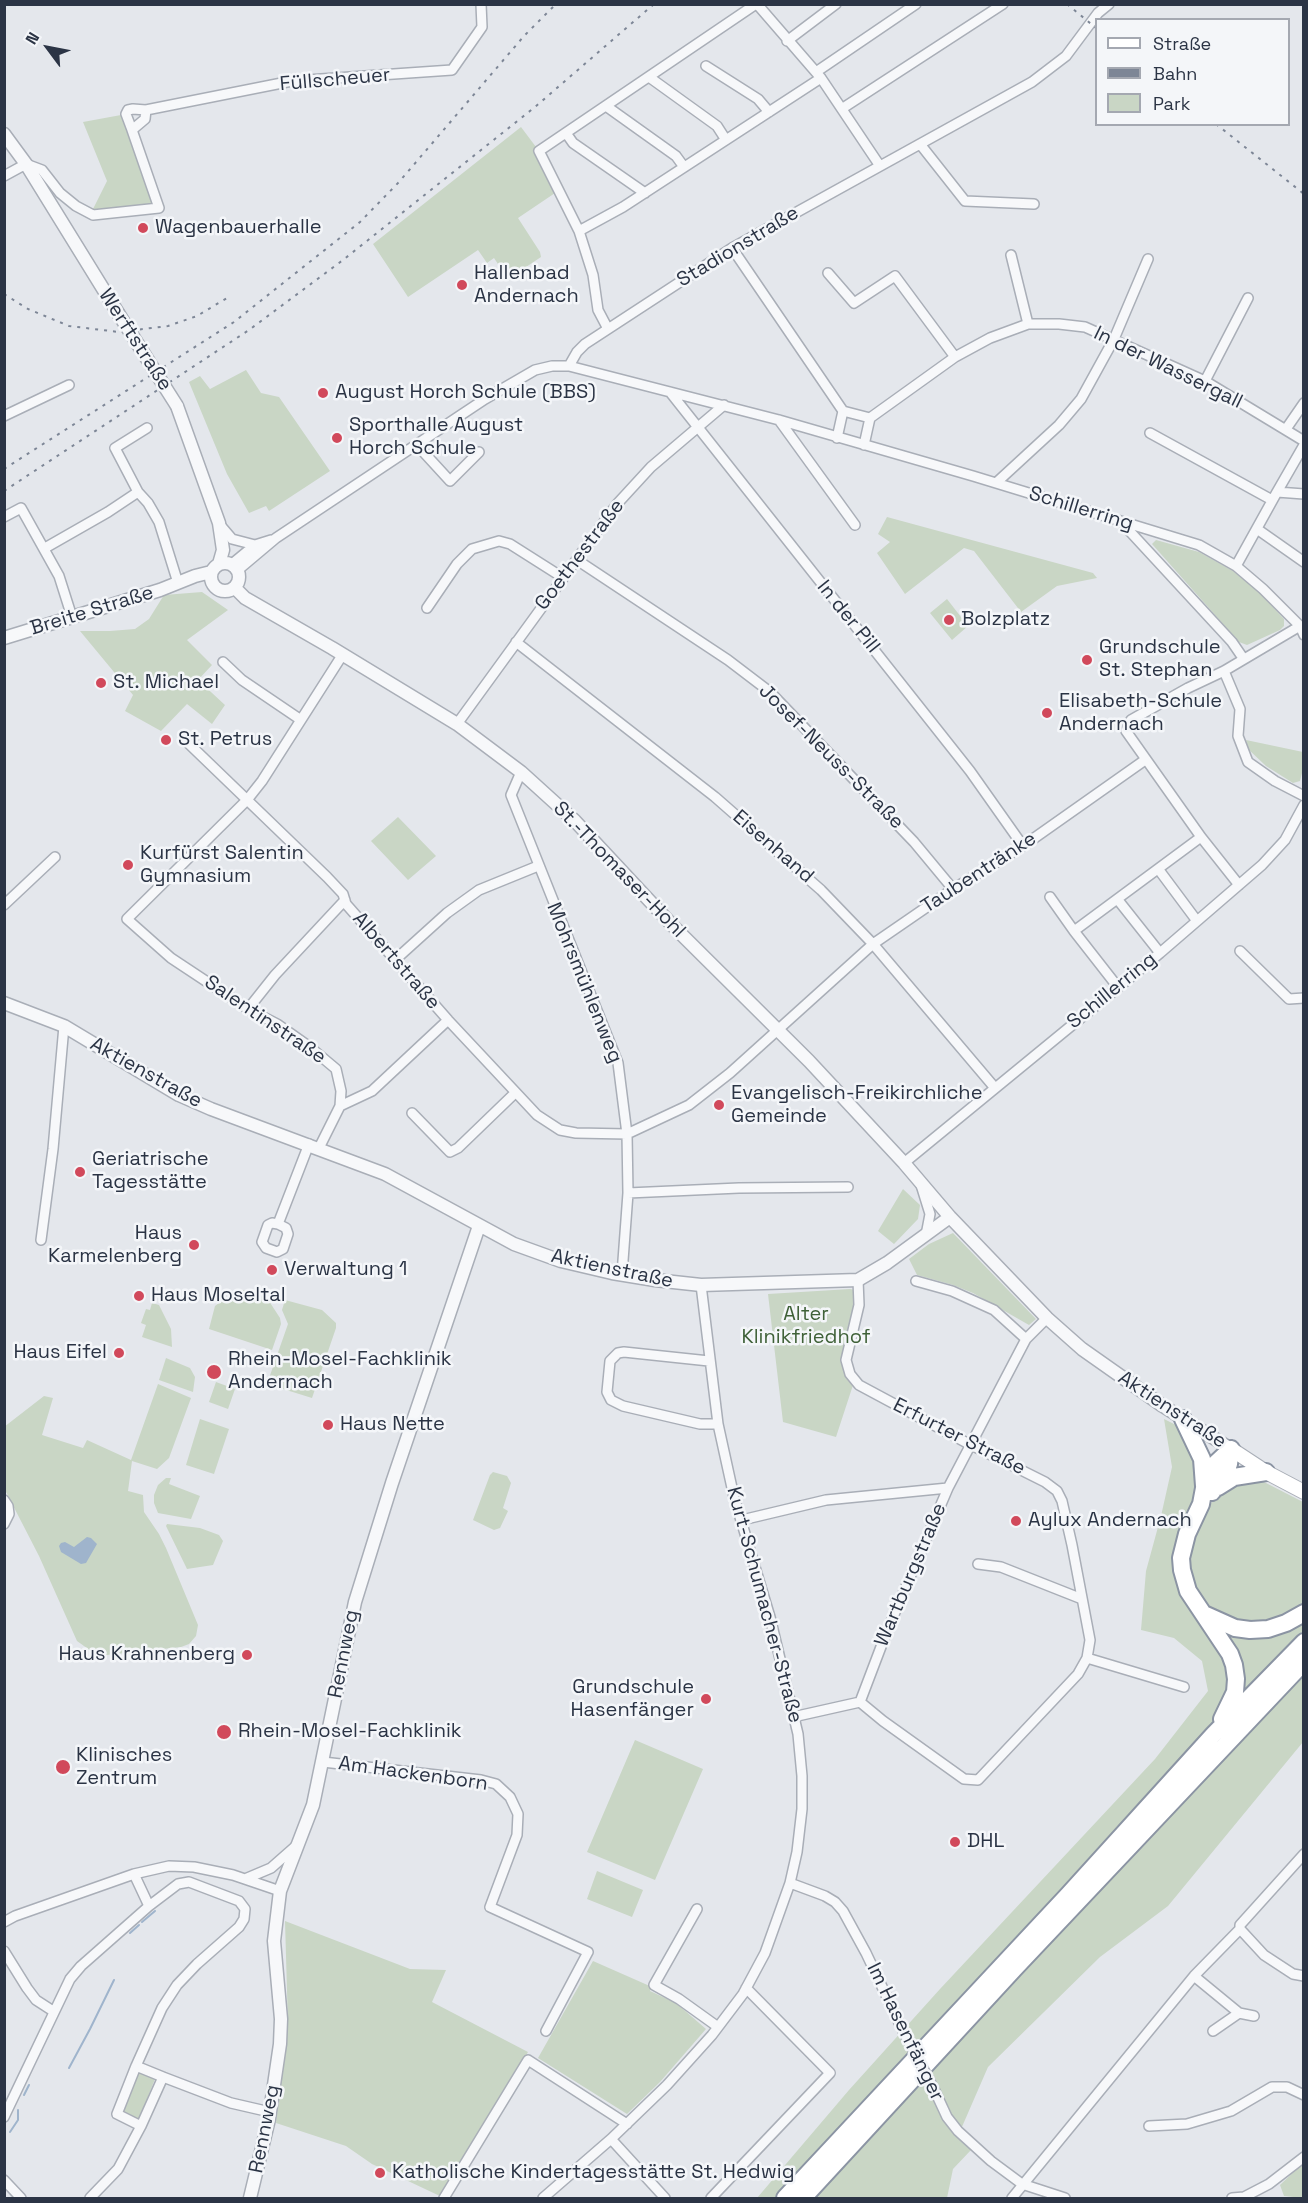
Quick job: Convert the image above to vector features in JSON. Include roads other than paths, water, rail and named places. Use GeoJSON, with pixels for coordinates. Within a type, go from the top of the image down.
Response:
{"type":"FeatureCollection","features":[{"type":"Feature","properties":{"kind":"highway"},"geometry":{"type":"LineString","coordinates":[[1183,1419],[1202,1459],[1207,1493]]}},
{"type":"Feature","properties":{"kind":"highway"},"geometry":{"type":"LineString","coordinates":[[1213,1735],[1228,1710],[1235,1692],[1236,1678],[1230,1654],[1188,1591],[1181,1558],[1187,1534],[1207,1493],[1216,1463],[1231,1449]]}},
{"type":"Feature","properties":{"kind":"highway"},"geometry":{"type":"LineString","coordinates":[[1207,1493],[1234,1477],[1266,1472]]}},
{"type":"Feature","properties":{"kind":"highway"},"geometry":{"type":"LineString","coordinates":[[1203,1613],[1234,1628],[1250,1630],[1268,1629],[1286,1623],[1304,1613]]}},
{"type":"Feature","properties":{"kind":"highway"},"geometry":{"type":"LineString","coordinates":[[785,2199],[1068,1895],[1213,1735],[1304,1642]]}},
{"type":"Feature","properties":{"kind":"highway"},"geometry":{"type":"LineString","coordinates":[[803,2199],[1223,1746],[1304,1662]]}},
{"type":"Feature","properties":{"kind":"main road","name":"Aktienstraße"},"geometry":{"type":"LineString","coordinates":[[1231,1449],[1266,1472],[1304,1492]]}},
{"type":"Feature","properties":{"kind":"street","name":"Füllscheuer"},"geometry":{"type":"LineString","coordinates":[[132,130],[126,114],[129,110],[137,108],[146,110],[292,81],[452,70],[482,27],[481,4]]}},
{"type":"Feature","properties":{"kind":"street"},"geometry":{"type":"LineString","coordinates":[[608,329],[598,310],[593,275],[579,231],[539,151],[757,4],[818,75],[843,108],[880,166]]}},
{"type":"Feature","properties":{"kind":"street"},"geometry":{"type":"LineString","coordinates":[[787,41],[836,4]]}},
{"type":"Feature","properties":{"kind":"street"},"geometry":{"type":"LineString","coordinates":[[579,231],[623,207],[769,112],[916,4]]}},
{"type":"Feature","properties":{"kind":"street"},"geometry":{"type":"LineString","coordinates":[[843,108],[1003,4]]}},
{"type":"Feature","properties":{"kind":"street","name":"Stadionstraße"},"geometry":{"type":"LineString","coordinates":[[569,366],[585,344],[732,248],[1032,82],[1066,56],[1098,13],[1109,4]]}},
{"type":"Feature","properties":{"kind":"street"},"geometry":{"type":"LineString","coordinates":[[706,66],[758,99],[769,112]]}},
{"type":"Feature","properties":{"kind":"street"},"geometry":{"type":"LineString","coordinates":[[649,77],[717,126],[726,140]]}},
{"type":"Feature","properties":{"kind":"street"},"geometry":{"type":"LineString","coordinates":[[606,106],[676,156],[684,167]]}},
{"type":"Feature","properties":{"kind":"street"},"geometry":{"type":"LineString","coordinates":[[4,176],[26,164],[42,170],[60,193],[76,206],[93,215],[159,208],[132,130],[145,118],[146,110]]}},
{"type":"Feature","properties":{"kind":"street"},"geometry":{"type":"LineString","coordinates":[[566,133],[573,143],[645,193]]}},
{"type":"Feature","properties":{"kind":"street","name":"Werftstraße"},"geometry":{"type":"LineString","coordinates":[[4,134],[26,164],[177,406],[219,523],[224,570]]}},
{"type":"Feature","properties":{"kind":"street"},"geometry":{"type":"LineString","coordinates":[[920,144],[965,201],[1034,204]]}},
{"type":"Feature","properties":{"kind":"street"},"geometry":{"type":"LineString","coordinates":[[732,248],[843,411],[870,418],[864,445]]}},
{"type":"Feature","properties":{"kind":"street"},"geometry":{"type":"LineString","coordinates":[[1011,255],[1028,324]]}},
{"type":"Feature","properties":{"kind":"street"},"geometry":{"type":"LineString","coordinates":[[996,483],[1059,425],[1082,399],[1114,339],[1148,259]]}},
{"type":"Feature","properties":{"kind":"street"},"geometry":{"type":"LineString","coordinates":[[828,273],[854,303],[895,276],[955,357]]}},
{"type":"Feature","properties":{"kind":"street"},"geometry":{"type":"LineString","coordinates":[[1205,381],[1248,298]]}},
{"type":"Feature","properties":{"kind":"street","name":"In der Wassergall"},"geometry":{"type":"LineString","coordinates":[[870,418],[955,357],[990,338],[1028,324],[1059,324],[1085,327],[1205,381],[1304,441]]}},
{"type":"Feature","properties":{"kind":"street","name":"Schillerring"},"geometry":{"type":"LineString","coordinates":[[224,570],[485,399],[535,370],[552,366],[569,366],[779,420],[1198,545],[1236,566],[1283,607],[1302,631]]}},
{"type":"Feature","properties":{"kind":"street"},"geometry":{"type":"LineString","coordinates":[[4,416],[69,385]]}},
{"type":"Feature","properties":{"kind":"street","name":"In der Pill"},"geometry":{"type":"LineString","coordinates":[[670,392],[970,771],[1023,846]]}},
{"type":"Feature","properties":{"kind":"street"},"geometry":{"type":"LineString","coordinates":[[1286,429],[1304,403]]}},
{"type":"Feature","properties":{"kind":"street","name":"Goethestraße"},"geometry":{"type":"LineString","coordinates":[[457,724],[616,504],[651,467],[724,405]]}},
{"type":"Feature","properties":{"kind":"street"},"geometry":{"type":"LineString","coordinates":[[837,438],[843,411]]}},
{"type":"Feature","properties":{"kind":"street"},"geometry":{"type":"LineString","coordinates":[[779,420],[855,525]]}},
{"type":"Feature","properties":{"kind":"street"},"geometry":{"type":"LineString","coordinates":[[147,428],[115,448],[138,492],[148,503],[159,522],[177,579]]}},
{"type":"Feature","properties":{"kind":"street"},"geometry":{"type":"LineString","coordinates":[[1150,433],[1275,496],[1304,494]]}},
{"type":"Feature","properties":{"kind":"street"},"geometry":{"type":"LineString","coordinates":[[417,445],[450,481],[480,452]]}},
{"type":"Feature","properties":{"kind":"street"},"geometry":{"type":"LineString","coordinates":[[1236,566],[1304,445]]}},
{"type":"Feature","properties":{"kind":"street"},"geometry":{"type":"LineString","coordinates":[[45,548],[138,492]]}},
{"type":"Feature","properties":{"kind":"street"},"geometry":{"type":"LineString","coordinates":[[4,517],[21,508],[59,576],[72,617]]}},
{"type":"Feature","properties":{"kind":"street"},"geometry":{"type":"LineString","coordinates":[[219,523],[227,535],[231,550],[224,570],[220,591],[235,588],[240,577],[224,570]]}},
{"type":"Feature","properties":{"kind":"street"},"geometry":{"type":"LineString","coordinates":[[1122,523],[1232,642],[1243,658]]}},
{"type":"Feature","properties":{"kind":"street"},"geometry":{"type":"LineString","coordinates":[[1257,529],[1304,562]]}},
{"type":"Feature","properties":{"kind":"street"},"geometry":{"type":"LineString","coordinates":[[227,535],[241,542],[255,545]]}},
{"type":"Feature","properties":{"kind":"street","name":"Schillerring"},"geometry":{"type":"LineString","coordinates":[[224,570],[255,545],[276,538]]}},
{"type":"Feature","properties":{"kind":"street"},"geometry":{"type":"LineString","coordinates":[[427,608],[471,549],[499,540],[510,544],[562,577]]}},
{"type":"Feature","properties":{"kind":"street","name":"Josef-Neuss-Straße"},"geometry":{"type":"LineString","coordinates":[[577,560],[728,660],[770,692],[914,842],[953,889]]}},
{"type":"Feature","properties":{"kind":"street","name":"Breite Straße"},"geometry":{"type":"LineString","coordinates":[[4,638],[72,617],[177,579],[224,570]]}},
{"type":"Feature","properties":{"kind":"street","name":"St.-Thomaser-Hohl"},"geometry":{"type":"LineString","coordinates":[[235,588],[245,598],[343,654],[457,724],[521,772],[575,821],[673,926],[809,1061],[904,1163],[950,1217]]}},
{"type":"Feature","properties":{"kind":"street"},"geometry":{"type":"LineString","coordinates":[[1239,885],[1201,837],[1126,731],[1131,720],[1224,671],[1243,658],[1302,631]]}},
{"type":"Feature","properties":{"kind":"street","name":"Eisenhand"},"geometry":{"type":"LineString","coordinates":[[516,642],[715,797],[821,890],[873,944],[995,1088]]}},
{"type":"Feature","properties":{"kind":"street"},"geometry":{"type":"LineString","coordinates":[[247,800],[262,781],[343,654]]}},
{"type":"Feature","properties":{"kind":"street"},"geometry":{"type":"LineString","coordinates":[[223,662],[242,680],[301,720]]}},
{"type":"Feature","properties":{"kind":"street"},"geometry":{"type":"LineString","coordinates":[[1224,671],[1240,709],[1238,736],[1248,762],[1275,781],[1304,796]]}},
{"type":"Feature","properties":{"kind":"street","name":"Albertstraße"},"geometry":{"type":"LineString","coordinates":[[186,741],[343,894],[346,904],[447,1020],[537,1115],[560,1130],[576,1133],[627,1134]]}},
{"type":"Feature","properties":{"kind":"street","name":"Taubentränke"},"geometry":{"type":"LineString","coordinates":[[627,1134],[689,1105],[730,1073],[873,944],[953,889],[1023,846],[1145,760]]}},
{"type":"Feature","properties":{"kind":"street","name":"Mohrsmühlenweg"},"geometry":{"type":"LineString","coordinates":[[521,772],[511,795],[618,1063],[627,1134],[628,1193],[622,1274]]}},
{"type":"Feature","properties":{"kind":"street","name":"Salentinstraße"},"geometry":{"type":"LineString","coordinates":[[247,800],[127,919],[171,958],[248,1009],[277,1024],[336,1069],[340,1106]]}},
{"type":"Feature","properties":{"kind":"street","name":"Schillerring"},"geometry":{"type":"LineString","coordinates":[[904,1163],[1160,953],[1262,865],[1285,840],[1304,805]]}},
{"type":"Feature","properties":{"kind":"street"},"geometry":{"type":"LineString","coordinates":[[1074,931],[1119,900],[1201,837]]}},
{"type":"Feature","properties":{"kind":"street"},"geometry":{"type":"LineString","coordinates":[[4,905],[55,857]]}},
{"type":"Feature","properties":{"kind":"street"},"geometry":{"type":"LineString","coordinates":[[395,960],[447,913],[479,890],[538,866]]}},
{"type":"Feature","properties":{"kind":"street"},"geometry":{"type":"LineString","coordinates":[[1159,870],[1197,921]]}},
{"type":"Feature","properties":{"kind":"street"},"geometry":{"type":"LineString","coordinates":[[1050,897],[1117,986]]}},
{"type":"Feature","properties":{"kind":"street"},"geometry":{"type":"LineString","coordinates":[[248,1009],[274,975],[345,900]]}},
{"type":"Feature","properties":{"kind":"street"},"geometry":{"type":"LineString","coordinates":[[1119,900],[1160,953]]}},
{"type":"Feature","properties":{"kind":"street"},"geometry":{"type":"LineString","coordinates":[[1240,951],[1289,999],[1304,998]]}},
{"type":"Feature","properties":{"kind":"street","name":"Aktienstraße"},"geometry":{"type":"LineString","coordinates":[[4,1003],[63,1026],[179,1095],[385,1174],[514,1244],[561,1261],[622,1274],[701,1285],[858,1280],[887,1263],[950,1217],[1047,1318],[1082,1350],[1231,1449]]}},
{"type":"Feature","properties":{"kind":"street","name":"Aktienstraße"},"geometry":{"type":"LineString","coordinates":[[4,1009],[18,1009]]}},
{"type":"Feature","properties":{"kind":"street"},"geometry":{"type":"LineString","coordinates":[[278,1224],[314,1146],[340,1106],[372,1091],[447,1020]]}},
{"type":"Feature","properties":{"kind":"street"},"geometry":{"type":"LineString","coordinates":[[41,1240],[53,1149],[63,1026]]}},
{"type":"Feature","properties":{"kind":"street"},"geometry":{"type":"LineString","coordinates":[[412,1113],[450,1152],[458,1148],[515,1093]]}},
{"type":"Feature","properties":{"kind":"street"},"geometry":{"type":"LineString","coordinates":[[920,1183],[930,1214],[926,1235]]}},
{"type":"Feature","properties":{"kind":"street"},"geometry":{"type":"LineString","coordinates":[[628,1193],[739,1188],[848,1187]]}},
{"type":"Feature","properties":{"kind":"street","name":"Rennweg"},"geometry":{"type":"LineString","coordinates":[[250,2199],[270,2112],[281,2025],[274,1941],[280,1891],[313,1805],[355,1602],[392,1483],[479,1226]]}},
{"type":"Feature","properties":{"kind":"street","name":"Erfurter Straße"},"geometry":{"type":"LineString","coordinates":[[858,1280],[859,1305],[846,1360],[850,1374],[859,1385],[1045,1482],[1057,1491],[1062,1501],[1070,1535],[1090,1640],[1087,1658]]}},
{"type":"Feature","properties":{"kind":"street"},"geometry":{"type":"LineString","coordinates":[[916,1281],[952,1291],[994,1310],[1026,1339],[1047,1318]]}},
{"type":"Feature","properties":{"kind":"street","name":"Kurt-Schumacher-Straße"},"geometry":{"type":"LineString","coordinates":[[543,2198],[611,2139],[668,2085],[718,2027],[746,1988],[765,1953],[790,1883],[797,1852],[802,1809],[798,1734],[770,1617],[734,1497],[718,1424],[701,1285]]}},
{"type":"Feature","properties":{"kind":"street","name":"Wartburgstraße"},"geometry":{"type":"LineString","coordinates":[[860,1702],[887,1631],[948,1488],[969,1444],[1026,1339]]}},
{"type":"Feature","properties":{"kind":"street"},"geometry":{"type":"LineString","coordinates":[[709,1361],[618,1353],[610,1361],[608,1392],[611,1400],[623,1406],[700,1424],[718,1424]]}},
{"type":"Feature","properties":{"kind":"street"},"geometry":{"type":"LineString","coordinates":[[742,1520],[826,1500],[948,1488]]}},
{"type":"Feature","properties":{"kind":"street"},"geometry":{"type":"LineString","coordinates":[[4,1500],[9,1514],[4,1524]]}},
{"type":"Feature","properties":{"kind":"street"},"geometry":{"type":"LineString","coordinates":[[978,1564],[1001,1567],[1082,1599]]}},
{"type":"Feature","properties":{"kind":"street"},"geometry":{"type":"LineString","coordinates":[[793,1717],[860,1702],[964,1779],[978,1780],[1071,1682],[1087,1658],[1184,1687]]}},
{"type":"Feature","properties":{"kind":"street","name":"Am Hackenborn"},"geometry":{"type":"LineString","coordinates":[[323,1762],[482,1780],[496,1784],[510,1797],[518,1814],[517,1834],[490,1907],[588,1952],[546,2031]]}},
{"type":"Feature","properties":{"kind":"street"},"geometry":{"type":"LineString","coordinates":[[245,1879],[271,1868],[297,1844]]}},
{"type":"Feature","properties":{"kind":"street"},"geometry":{"type":"LineString","coordinates":[[1012,2199],[1194,1976],[1239,1929],[1304,1854]]}},
{"type":"Feature","properties":{"kind":"street"},"geometry":{"type":"LineString","coordinates":[[4,1922],[17,1915],[134,1874],[170,1866],[194,1867],[245,1879],[280,1891]]}},
{"type":"Feature","properties":{"kind":"street"},"geometry":{"type":"LineString","coordinates":[[134,1874],[149,1906]]}},
{"type":"Feature","properties":{"kind":"street"},"geometry":{"type":"LineString","coordinates":[[4,2117],[70,1979],[81,1966],[149,1906],[177,1884],[189,1882],[239,1901],[245,1909],[244,1918],[239,1927],[196,1964],[177,1985],[162,2008],[117,2114],[141,2126]]}},
{"type":"Feature","properties":{"kind":"street","name":"Im Hasenfänger"},"geometry":{"type":"LineString","coordinates":[[790,1883],[825,1896],[843,1911],[947,2117],[958,2131],[991,2161],[1022,2184],[1065,2199]]}},
{"type":"Feature","properties":{"kind":"street"},"geometry":{"type":"LineString","coordinates":[[697,1909],[654,1985],[679,1999],[718,2027]]}},
{"type":"Feature","properties":{"kind":"street"},"geometry":{"type":"LineString","coordinates":[[1239,1929],[1264,1955],[1293,1974],[1304,1976]]}},
{"type":"Feature","properties":{"kind":"street"},"geometry":{"type":"LineString","coordinates":[[4,1951],[36,2000],[53,2011]]}},
{"type":"Feature","properties":{"kind":"street"},"geometry":{"type":"LineString","coordinates":[[1194,1976],[1239,2013],[1254,2016]]}},
{"type":"Feature","properties":{"kind":"street"},"geometry":{"type":"LineString","coordinates":[[711,2199],[831,2073],[746,1988]]}},
{"type":"Feature","properties":{"kind":"street"},"geometry":{"type":"LineString","coordinates":[[1213,2031],[1239,2013]]}},
{"type":"Feature","properties":{"kind":"street"},"geometry":{"type":"LineString","coordinates":[[444,2199],[528,2060],[627,2124]]}},
{"type":"Feature","properties":{"kind":"street"},"geometry":{"type":"LineString","coordinates":[[136,2066],[231,2103],[270,2112]]}},
{"type":"Feature","properties":{"kind":"street"},"geometry":{"type":"LineString","coordinates":[[90,2199],[118,2169],[163,2077]]}},
{"type":"Feature","properties":{"kind":"street"},"geometry":{"type":"LineString","coordinates":[[1149,2126],[1187,2124],[1231,2111],[1272,2087],[1287,2087],[1304,2095]]}},
{"type":"Feature","properties":{"kind":"street"},"geometry":{"type":"LineString","coordinates":[[611,2139],[665,2199]]}},
{"type":"Feature","properties":{"kind":"street"},"geometry":{"type":"LineString","coordinates":[[1232,2199],[1244,2197],[1269,2184],[1304,2157]]}},
{"type":"Feature","properties":{"kind":"street"},"geometry":{"type":"LineString","coordinates":[[4,2180],[21,2199]]}},
{"type":"Feature","properties":{"kind":"water"},"geometry":{"type":"Polygon","coordinates":[[[87,1537],[97,1544],[86,1563],[81,1564],[61,1552],[59,1546],[61,1543],[65,1542],[74,1547],[87,1537]]]}},
{"type":"Feature","properties":{"kind":"waterway"},"geometry":{"type":"LineString","coordinates":[[142,1922],[155,1911]]}},
{"type":"Feature","properties":{"kind":"waterway"},"geometry":{"type":"LineString","coordinates":[[130,1933],[139,1925]]}},
{"type":"Feature","properties":{"kind":"waterway"},"geometry":{"type":"LineString","coordinates":[[69,2068],[114,1980]]}},
{"type":"Feature","properties":{"kind":"waterway"},"geometry":{"type":"LineString","coordinates":[[24,2095],[29,2085]]}},
{"type":"Feature","properties":{"kind":"waterway"},"geometry":{"type":"LineString","coordinates":[[10,2132],[18,2120],[18,2110]]}},
{"type":"Feature","properties":{"kind":"railway"},"geometry":{"type":"LineString","coordinates":[[4,469],[234,322],[360,222],[399,182],[524,36],[556,4]]}},
{"type":"Feature","properties":{"kind":"railway"},"geometry":{"type":"LineString","coordinates":[[4,491],[249,330],[343,260],[535,107],[654,4]]}},
{"type":"Feature","properties":{"kind":"railway"},"geometry":{"type":"LineString","coordinates":[[1067,4],[1095,27]]}},
{"type":"Feature","properties":{"kind":"railway"},"geometry":{"type":"LineString","coordinates":[[1219,126],[1304,194]]}},
{"type":"Feature","properties":{"kind":"railway"},"geometry":{"type":"LineString","coordinates":[[4,294],[28,309],[69,326],[119,332],[168,326],[197,316],[227,298]]}},
{"type":"Feature","properties":{"kind":"place","name":"Wagenbauerhalle"},"geometry":{"type":"Point","coordinates":[143,228]}},
{"type":"Feature","properties":{"kind":"place","name":"Hallenbad Andernach"},"geometry":{"type":"Point","coordinates":[462,285]}},
{"type":"Feature","properties":{"kind":"place","name":"August Horch Schule (BBS)"},"geometry":{"type":"Point","coordinates":[323,393]}},
{"type":"Feature","properties":{"kind":"place","name":"Sporthalle August Horch Schule"},"geometry":{"type":"Point","coordinates":[337,438]}},
{"type":"Feature","properties":{"kind":"place","name":"Bolzplatz"},"geometry":{"type":"Point","coordinates":[949,620]}},
{"type":"Feature","properties":{"kind":"place","name":"Grundschule St. Stephan"},"geometry":{"type":"Point","coordinates":[1087,660]}},
{"type":"Feature","properties":{"kind":"place","name":"St. Michael"},"geometry":{"type":"Point","coordinates":[101,683]}},
{"type":"Feature","properties":{"kind":"place","name":"Elisabeth-Schule Andernach"},"geometry":{"type":"Point","coordinates":[1047,713]}},
{"type":"Feature","properties":{"kind":"place","name":"St. Petrus"},"geometry":{"type":"Point","coordinates":[166,740]}},
{"type":"Feature","properties":{"kind":"place","name":"Kurfürst Salentin Gymnasium"},"geometry":{"type":"Point","coordinates":[128,865]}},
{"type":"Feature","properties":{"kind":"place","name":"Evangelisch-Freikirchliche Gemeinde"},"geometry":{"type":"Point","coordinates":[719,1105]}},
{"type":"Feature","properties":{"kind":"place","name":"Geriatrische Tagesstätte"},"geometry":{"type":"Point","coordinates":[80,1172]}},
{"type":"Feature","properties":{"kind":"place","name":"Haus Karmelenberg"},"geometry":{"type":"Point","coordinates":[194,1245]}},
{"type":"Feature","properties":{"kind":"place","name":"Verwaltung 1"},"geometry":{"type":"Point","coordinates":[272,1270]}},
{"type":"Feature","properties":{"kind":"place","name":"Haus Moseltal"},"geometry":{"type":"Point","coordinates":[139,1296]}},
{"type":"Feature","properties":{"kind":"place","name":"Haus Eifel"},"geometry":{"type":"Point","coordinates":[119,1353]}},
{"type":"Feature","properties":{"kind":"place","name":"Rhein-Mosel-Fachklinik Andernach"},"geometry":{"type":"Point","coordinates":[214,1372]}},
{"type":"Feature","properties":{"kind":"place","name":"Haus Nette"},"geometry":{"type":"Point","coordinates":[328,1425]}},
{"type":"Feature","properties":{"kind":"place","name":"Aylux Andernach"},"geometry":{"type":"Point","coordinates":[1016,1521]}},
{"type":"Feature","properties":{"kind":"place","name":"Haus Krahnenberg"},"geometry":{"type":"Point","coordinates":[247,1655]}},
{"type":"Feature","properties":{"kind":"place","name":"Grundschule Hasenfänger"},"geometry":{"type":"Point","coordinates":[706,1699]}},
{"type":"Feature","properties":{"kind":"place","name":"Rhein-Mosel-Fachklinik"},"geometry":{"type":"Point","coordinates":[224,1732]}},
{"type":"Feature","properties":{"kind":"place","name":"Klinisches Zentrum"},"geometry":{"type":"Point","coordinates":[63,1767]}},
{"type":"Feature","properties":{"kind":"place","name":"DHL"},"geometry":{"type":"Point","coordinates":[955,1842]}},
{"type":"Feature","properties":{"kind":"place","name":"Katholische Kindertagesstätte St. Hedwig"},"geometry":{"type":"Point","coordinates":[380,2173]}},
{"type":"Feature","properties":{"kind":"park label","name":"Alter Klinikfriedhof"},"geometry":{"type":"Point","coordinates":[806,1326]}}]}
